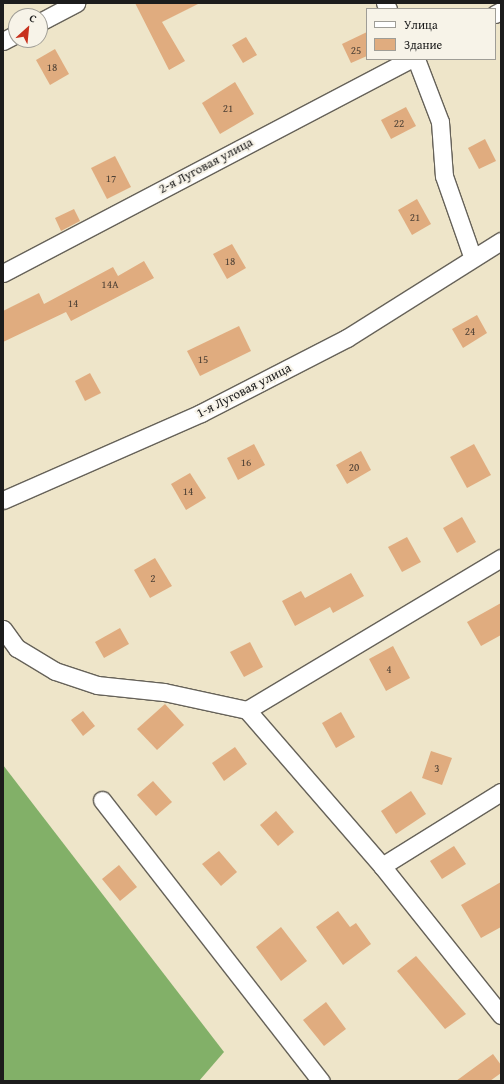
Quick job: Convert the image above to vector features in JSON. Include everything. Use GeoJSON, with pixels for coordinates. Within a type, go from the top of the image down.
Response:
{"type":"FeatureCollection","features":[{"type":"Feature","properties":{"kind":"street"},"geometry":{"type":"LineString","coordinates":[[48,18],[76,3]]}},
{"type":"Feature","properties":{"kind":"street","name":"2-я Луговая улица"},"geometry":{"type":"LineString","coordinates":[[3,273],[408,60]]}},
{"type":"Feature","properties":{"kind":"street"},"geometry":{"type":"LineString","coordinates":[[416,60],[440,122],[444,176],[472,256]]}},
{"type":"Feature","properties":{"kind":"street","name":"1-я Луговая улица"},"geometry":{"type":"LineString","coordinates":[[3,500],[201,413],[347,338],[472,256],[501,241]]}},
{"type":"Feature","properties":{"kind":"street"},"geometry":{"type":"LineString","coordinates":[[247,710],[501,558]]}},
{"type":"Feature","properties":{"kind":"street"},"geometry":{"type":"LineString","coordinates":[[3,629],[17,648],[55,671],[96,685],[164,692],[247,710],[382,866],[501,1015]]}},
{"type":"Feature","properties":{"kind":"street"},"geometry":{"type":"LineString","coordinates":[[382,866],[501,792]]}},
{"type":"Feature","properties":{"kind":"street"},"geometry":{"type":"LineString","coordinates":[[102,800],[321,1081]]}},
{"type":"Feature","properties":{"kind":"green space"},"geometry":{"type":"Polygon","coordinates":[[[3,765],[224,1052],[199,1081],[3,1081],[3,765]]]}},
{"type":"Feature","properties":{"kind":"building"},"geometry":{"type":"Polygon","coordinates":[[[135,3],[200,3],[162,22],[185,61],[169,70],[135,3]]]}},
{"type":"Feature","properties":{"kind":"building"},"geometry":{"type":"Polygon","coordinates":[[[366,32],[366,56],[351,63],[342,44],[366,32]]]}},
{"type":"Feature","properties":{"kind":"building"},"geometry":{"type":"Polygon","coordinates":[[[246,37],[257,55],[243,63],[232,45],[246,37]]]}},
{"type":"Feature","properties":{"kind":"building"},"geometry":{"type":"Polygon","coordinates":[[[55,49],[69,74],[50,85],[36,60],[55,49]]]}},
{"type":"Feature","properties":{"kind":"building"},"geometry":{"type":"Polygon","coordinates":[[[235,82],[254,114],[220,134],[202,103],[235,82]]]}},
{"type":"Feature","properties":{"kind":"building"},"geometry":{"type":"Polygon","coordinates":[[[406,107],[416,126],[391,139],[381,120],[406,107]]]}},
{"type":"Feature","properties":{"kind":"building"},"geometry":{"type":"Polygon","coordinates":[[[485,139],[496,161],[479,169],[468,148],[485,139]]]}},
{"type":"Feature","properties":{"kind":"building"},"geometry":{"type":"Polygon","coordinates":[[[115,156],[131,187],[107,199],[91,168],[115,156]]]}},
{"type":"Feature","properties":{"kind":"building"},"geometry":{"type":"Polygon","coordinates":[[[417,199],[431,224],[412,235],[398,210],[417,199]]]}},
{"type":"Feature","properties":{"kind":"building"},"geometry":{"type":"Polygon","coordinates":[[[74,209],[80,221],[61,231],[55,218],[74,209]]]}},
{"type":"Feature","properties":{"kind":"building"},"geometry":{"type":"Polygon","coordinates":[[[232,244],[246,268],[227,279],[213,254],[232,244]]]}},
{"type":"Feature","properties":{"kind":"building"},"geometry":{"type":"Polygon","coordinates":[[[144,261],[154,278],[71,321],[66,312],[3,342],[3,311],[39,293],[44,304],[113,267],[118,276],[144,261]]]}},
{"type":"Feature","properties":{"kind":"building"},"geometry":{"type":"Polygon","coordinates":[[[477,315],[487,333],[463,348],[452,329],[477,315]]]}},
{"type":"Feature","properties":{"kind":"building"},"geometry":{"type":"Polygon","coordinates":[[[239,326],[251,351],[200,376],[187,351],[239,326]]]}},
{"type":"Feature","properties":{"kind":"building"},"geometry":{"type":"Polygon","coordinates":[[[90,373],[101,393],[85,401],[75,381],[90,373]]]}},
{"type":"Feature","properties":{"kind":"building"},"geometry":{"type":"Polygon","coordinates":[[[254,444],[265,465],[238,480],[227,458],[254,444]]]}},
{"type":"Feature","properties":{"kind":"building"},"geometry":{"type":"Polygon","coordinates":[[[474,444],[491,475],[467,488],[450,457],[474,444]]]}},
{"type":"Feature","properties":{"kind":"building"},"geometry":{"type":"Polygon","coordinates":[[[361,451],[371,470],[347,484],[336,465],[361,451]]]}},
{"type":"Feature","properties":{"kind":"building"},"geometry":{"type":"Polygon","coordinates":[[[190,473],[206,498],[186,510],[171,484],[190,473]]]}},
{"type":"Feature","properties":{"kind":"building"},"geometry":{"type":"Polygon","coordinates":[[[462,517],[476,542],[457,553],[443,528],[462,517]]]}},
{"type":"Feature","properties":{"kind":"building"},"geometry":{"type":"Polygon","coordinates":[[[407,537],[421,562],[402,572],[388,547],[407,537]]]}},
{"type":"Feature","properties":{"kind":"building"},"geometry":{"type":"Polygon","coordinates":[[[155,558],[172,586],[150,598],[134,570],[155,558]]]}},
{"type":"Feature","properties":{"kind":"building"},"geometry":{"type":"Polygon","coordinates":[[[351,573],[364,596],[333,613],[330,607],[295,626],[282,601],[301,591],[305,598],[351,573]]]}},
{"type":"Feature","properties":{"kind":"building"},"geometry":{"type":"Polygon","coordinates":[[[501,603],[501,635],[481,646],[467,622],[501,603]]]}},
{"type":"Feature","properties":{"kind":"building"},"geometry":{"type":"Polygon","coordinates":[[[120,628],[129,644],[104,658],[95,642],[120,628]]]}},
{"type":"Feature","properties":{"kind":"building"},"geometry":{"type":"Polygon","coordinates":[[[250,642],[263,667],[244,677],[230,652],[250,642]]]}},
{"type":"Feature","properties":{"kind":"building"},"geometry":{"type":"Polygon","coordinates":[[[393,646],[410,678],[386,691],[369,659],[393,646]]]}},
{"type":"Feature","properties":{"kind":"building"},"geometry":{"type":"Polygon","coordinates":[[[165,704],[184,725],[157,750],[137,729],[165,704]]]}},
{"type":"Feature","properties":{"kind":"building"},"geometry":{"type":"Polygon","coordinates":[[[83,711],[95,726],[83,736],[71,720],[83,711]]]}},
{"type":"Feature","properties":{"kind":"building"},"geometry":{"type":"Polygon","coordinates":[[[341,712],[355,737],[336,748],[322,723],[341,712]]]}},
{"type":"Feature","properties":{"kind":"building"},"geometry":{"type":"Polygon","coordinates":[[[235,747],[247,764],[224,781],[212,763],[235,747]]]}},
{"type":"Feature","properties":{"kind":"building"},"geometry":{"type":"Polygon","coordinates":[[[431,751],[452,758],[442,785],[422,778],[431,751]]]}},
{"type":"Feature","properties":{"kind":"building"},"geometry":{"type":"Polygon","coordinates":[[[153,781],[172,802],[156,816],[137,795],[153,781]]]}},
{"type":"Feature","properties":{"kind":"building"},"geometry":{"type":"Polygon","coordinates":[[[411,791],[426,814],[396,834],[381,811],[411,791]]]}},
{"type":"Feature","properties":{"kind":"building"},"geometry":{"type":"Polygon","coordinates":[[[276,811],[294,832],[278,846],[260,825],[276,811]]]}},
{"type":"Feature","properties":{"kind":"building"},"geometry":{"type":"Polygon","coordinates":[[[454,846],[466,864],[442,879],[430,861],[454,846]]]}},
{"type":"Feature","properties":{"kind":"building"},"geometry":{"type":"Polygon","coordinates":[[[219,851],[237,872],[221,886],[202,864],[219,851]]]}},
{"type":"Feature","properties":{"kind":"building"},"geometry":{"type":"Polygon","coordinates":[[[119,865],[137,887],[120,901],[102,879],[119,865]]]}},
{"type":"Feature","properties":{"kind":"building"},"geometry":{"type":"Polygon","coordinates":[[[501,882],[501,927],[481,938],[461,905],[501,882]]]}},
{"type":"Feature","properties":{"kind":"building"},"geometry":{"type":"Polygon","coordinates":[[[338,911],[350,927],[356,923],[371,944],[343,965],[316,927],[338,911]]]}},
{"type":"Feature","properties":{"kind":"building"},"geometry":{"type":"Polygon","coordinates":[[[281,927],[307,961],[281,981],[256,947],[281,927]]]}},
{"type":"Feature","properties":{"kind":"building"},"geometry":{"type":"Polygon","coordinates":[[[416,956],[466,1014],[445,1029],[397,971],[416,956]]]}},
{"type":"Feature","properties":{"kind":"building"},"geometry":{"type":"Polygon","coordinates":[[[326,1002],[346,1029],[324,1046],[303,1020],[326,1002]]]}},
{"type":"Feature","properties":{"kind":"building"},"geometry":{"type":"Polygon","coordinates":[[[493,1054],[501,1065],[501,1073],[490,1081],[456,1081],[493,1054]]]}}]}
